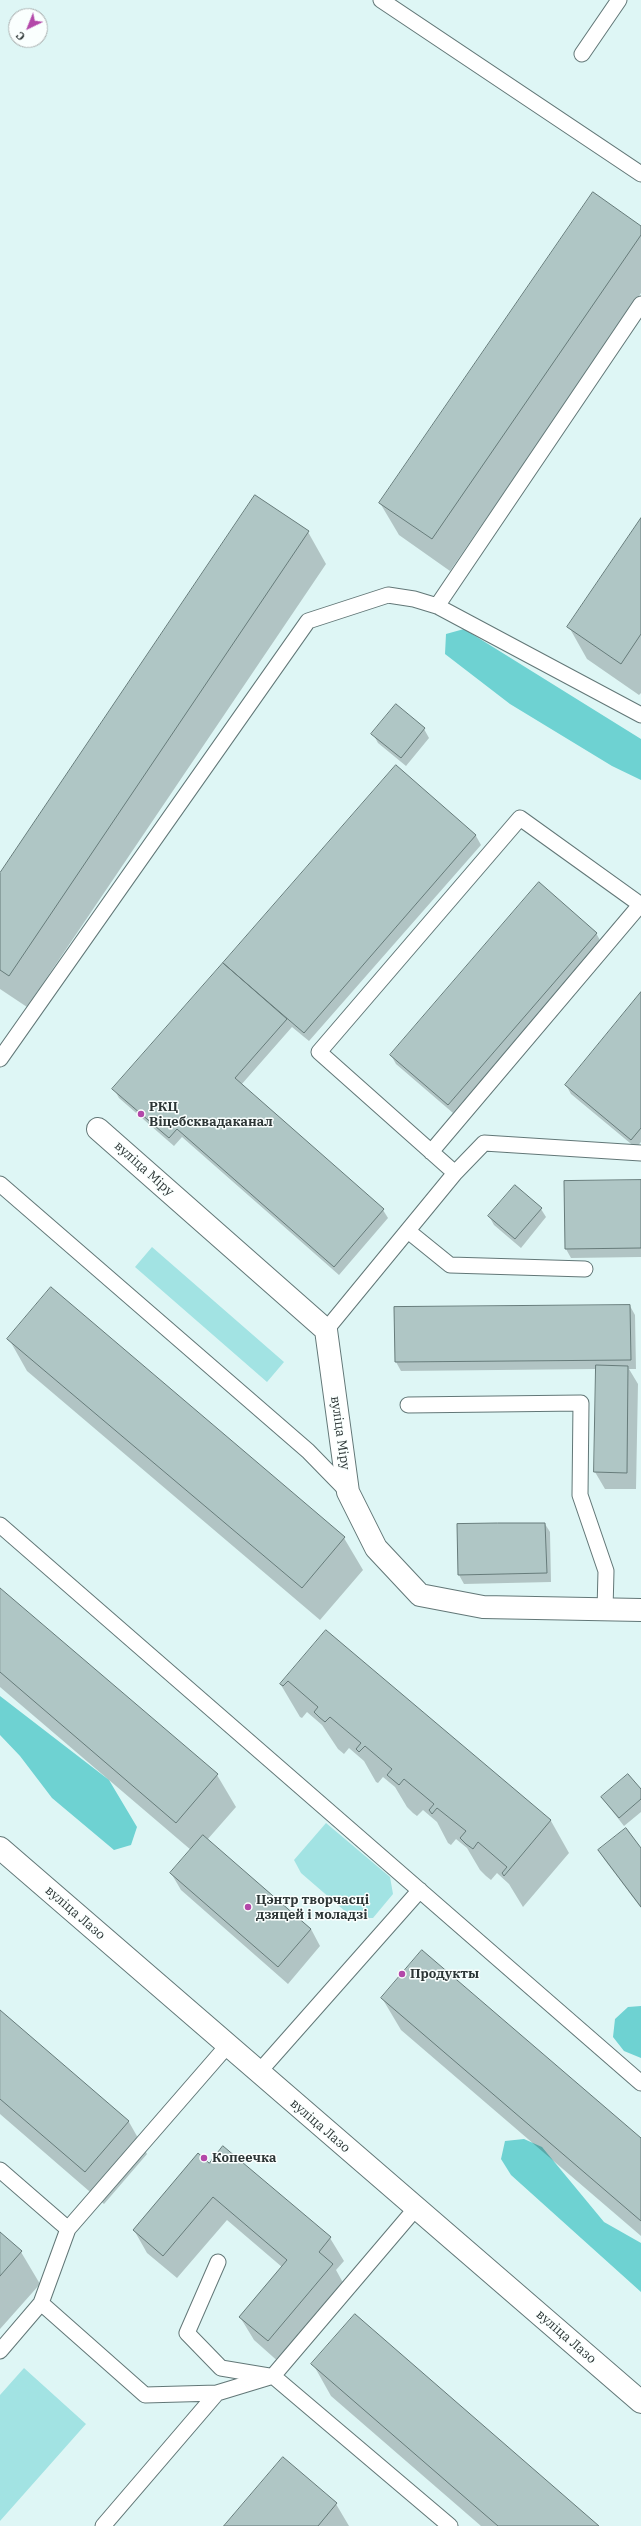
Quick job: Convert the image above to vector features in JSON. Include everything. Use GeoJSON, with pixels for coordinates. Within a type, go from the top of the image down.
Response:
{"type":"FeatureCollection","features":[{"type":"Feature","properties":{"kind":"street","name":"вуліца Міру"},"geometry":{"type":"LineString","coordinates":[[98,1129],[326,1330],[348,1492],[376,1548],[420,1595],[483,1607],[641,1610]]}},
{"type":"Feature","properties":{"kind":"street","name":"вуліца Лазо"},"geometry":{"type":"LineString","coordinates":[[0,1848],[227,2046],[641,2402]]}},
{"type":"Feature","properties":{"kind":"lane"},"geometry":{"type":"LineString","coordinates":[[381,0],[641,174]]}},
{"type":"Feature","properties":{"kind":"lane"},"geometry":{"type":"LineString","coordinates":[[582,54],[618,0]]}},
{"type":"Feature","properties":{"kind":"lane"},"geometry":{"type":"LineString","coordinates":[[437,606],[641,304]]}},
{"type":"Feature","properties":{"kind":"lane"},"geometry":{"type":"LineString","coordinates":[[2,1052],[308,621],[388,595],[414,599],[437,606],[638,708]]}},
{"type":"Feature","properties":{"kind":"lane"},"geometry":{"type":"LineString","coordinates":[[431,1152],[641,905],[520,818],[319,1052],[455,1174]]}},
{"type":"Feature","properties":{"kind":"lane"},"geometry":{"type":"LineString","coordinates":[[326,1330],[455,1174],[484,1143],[641,1153]]}},
{"type":"Feature","properties":{"kind":"lane"},"geometry":{"type":"LineString","coordinates":[[0,1184],[308,1451],[348,1492]]}},
{"type":"Feature","properties":{"kind":"lane"},"geometry":{"type":"LineString","coordinates":[[408,1230],[450,1264],[584,1269]]}},
{"type":"Feature","properties":{"kind":"lane"},"geometry":{"type":"LineString","coordinates":[[408,1405],[581,1403],[580,1495],[606,1571],[605,1610]]}},
{"type":"Feature","properties":{"kind":"lane"},"geometry":{"type":"LineString","coordinates":[[0,1525],[641,2083]]}},
{"type":"Feature","properties":{"kind":"lane"},"geometry":{"type":"LineString","coordinates":[[259,2072],[420,1890]]}},
{"type":"Feature","properties":{"kind":"lane"},"geometry":{"type":"LineString","coordinates":[[0,2350],[41,2303],[68,2229],[227,2046]]}},
{"type":"Feature","properties":{"kind":"lane"},"geometry":{"type":"LineString","coordinates":[[0,2170],[68,2229]]}},
{"type":"Feature","properties":{"kind":"lane"},"geometry":{"type":"LineString","coordinates":[[41,2303],[145,2395],[217,2393],[274,2376],[416,2208]]}},
{"type":"Feature","properties":{"kind":"lane"},"geometry":{"type":"LineString","coordinates":[[218,2262],[187,2333],[221,2368],[274,2376],[433,2521],[450,2526]]}},
{"type":"Feature","properties":{"kind":"lane"},"geometry":{"type":"LineString","coordinates":[[102,2526],[217,2393]]}},
{"type":"Feature","properties":{"kind":"shaded area"},"geometry":{"type":"Polygon","coordinates":[[[464,629],[641,739],[641,780],[612,766],[510,704],[445,654],[446,634],[464,629]]]}},
{"type":"Feature","properties":{"kind":"shaded area"},"geometry":{"type":"Polygon","coordinates":[[[152,1247],[284,1362],[267,1382],[135,1267],[152,1247]]]}},
{"type":"Feature","properties":{"kind":"shaded area"},"geometry":{"type":"Polygon","coordinates":[[[0,1696],[109,1780],[137,1827],[131,1845],[114,1850],[52,1798],[20,1756],[0,1735],[0,1696]]]}},
{"type":"Feature","properties":{"kind":"shaded area"},"geometry":{"type":"Polygon","coordinates":[[[326,1823],[390,1877],[393,1894],[373,1918],[353,1918],[301,1873],[294,1860],[326,1823]]]}},
{"type":"Feature","properties":{"kind":"shaded area"},"geometry":{"type":"Polygon","coordinates":[[[641,2006],[641,2058],[624,2051],[613,2037],[615,2019],[628,2007],[641,2006]]]}},
{"type":"Feature","properties":{"kind":"shaded area"},"geometry":{"type":"Polygon","coordinates":[[[524,2139],[542,2147],[604,2222],[641,2243],[641,2292],[511,2175],[501,2159],[505,2141],[524,2139]]]}},
{"type":"Feature","properties":{"kind":"shaded area"},"geometry":{"type":"Polygon","coordinates":[[[24,2368],[86,2424],[0,2521],[0,2395],[24,2368]]]}},
{"type":"Feature","properties":{"kind":"building"},"geometry":{"type":"Polygon","coordinates":[[[593,192],[641,226],[641,235],[432,539],[379,503],[593,192]]]}},
{"type":"Feature","properties":{"kind":"building"},"geometry":{"type":"Polygon","coordinates":[[[255,495],[309,531],[9,976],[0,970],[0,873],[255,495]]]}},
{"type":"Feature","properties":{"kind":"building"},"geometry":{"type":"Polygon","coordinates":[[[641,518],[641,634],[621,664],[567,627],[641,518]]]}},
{"type":"Feature","properties":{"kind":"building"},"geometry":{"type":"Polygon","coordinates":[[[396,704],[425,728],[401,758],[371,734],[396,704]]]}},
{"type":"Feature","properties":{"kind":"building"},"geometry":{"type":"Polygon","coordinates":[[[396,765],[476,835],[304,1033],[223,963],[396,765]]]}},
{"type":"Feature","properties":{"kind":"building"},"geometry":{"type":"Polygon","coordinates":[[[539,882],[597,933],[448,1105],[390,1055],[539,882]]]}},
{"type":"Feature","properties":{"kind":"building"},"geometry":{"type":"Polygon","coordinates":[[[223,963],[287,1019],[235,1078],[384,1209],[334,1267],[177,1129],[169,1138],[112,1089],[223,963]]]}},
{"type":"Feature","properties":{"kind":"building"},"geometry":{"type":"Polygon","coordinates":[[[641,992],[641,1128],[631,1140],[565,1085],[641,992]]]}},
{"type":"Feature","properties":{"kind":"building"},"geometry":{"type":"Polygon","coordinates":[[[641,1180],[641,1248],[565,1249],[564,1181],[641,1180]]]}},
{"type":"Feature","properties":{"kind":"building"},"geometry":{"type":"Polygon","coordinates":[[[515,1185],[542,1208],[515,1239],[488,1216],[515,1185]]]}},
{"type":"Feature","properties":{"kind":"building"},"geometry":{"type":"Polygon","coordinates":[[[51,1287],[345,1537],[302,1588],[7,1339],[51,1287]]]}},
{"type":"Feature","properties":{"kind":"building"},"geometry":{"type":"Polygon","coordinates":[[[630,1305],[631,1360],[395,1362],[394,1307],[630,1305]]]}},
{"type":"Feature","properties":{"kind":"building"},"geometry":{"type":"Polygon","coordinates":[[[596,1365],[628,1366],[627,1473],[594,1472],[596,1365]]]}},
{"type":"Feature","properties":{"kind":"building"},"geometry":{"type":"Polygon","coordinates":[[[545,1523],[547,1573],[458,1575],[457,1524],[545,1523]]]}},
{"type":"Feature","properties":{"kind":"building"},"geometry":{"type":"Polygon","coordinates":[[[0,1588],[218,1774],[176,1823],[0,1672],[0,1588]]]}},
{"type":"Feature","properties":{"kind":"building"},"geometry":{"type":"Polygon","coordinates":[[[326,1630],[551,1820],[504,1876],[502,1873],[507,1867],[478,1842],[473,1849],[460,1838],[466,1831],[437,1808],[432,1814],[429,1810],[434,1804],[404,1779],[399,1785],[387,1775],[392,1769],[365,1746],[359,1752],[356,1749],[361,1743],[330,1717],[325,1722],[319,1717],[314,1712],[318,1707],[288,1681],[283,1686],[280,1684],[326,1630]]]}},
{"type":"Feature","properties":{"kind":"building"},"geometry":{"type":"Polygon","coordinates":[[[628,1774],[641,1789],[641,1799],[619,1818],[601,1797],[628,1774]]]}},
{"type":"Feature","properties":{"kind":"building"},"geometry":{"type":"Polygon","coordinates":[[[626,1828],[641,1848],[641,1907],[598,1850],[626,1828]]]}},
{"type":"Feature","properties":{"kind":"building","name":"Цэнтр творчасці дзяцей і моладзі"},"geometry":{"type":"Polygon","coordinates":[[[203,1835],[311,1929],[278,1967],[170,1873],[203,1835]]]}},
{"type":"Feature","properties":{"kind":"building"},"geometry":{"type":"Polygon","coordinates":[[[422,1950],[641,2138],[641,2221],[381,1998],[422,1950]]]}},
{"type":"Feature","properties":{"kind":"building"},"geometry":{"type":"Polygon","coordinates":[[[0,2010],[129,2121],[85,2172],[0,2099],[0,2010]]]}},
{"type":"Feature","properties":{"kind":"building"},"geometry":{"type":"Polygon","coordinates":[[[223,2146],[331,2237],[319,2252],[333,2264],[268,2341],[239,2317],[287,2260],[213,2197],[163,2256],[133,2230],[198,2153],[209,2163],[223,2146]]]}},
{"type":"Feature","properties":{"kind":"building"},"geometry":{"type":"Polygon","coordinates":[[[0,2232],[22,2251],[0,2276],[0,2232]]]}},
{"type":"Feature","properties":{"kind":"building"},"geometry":{"type":"Polygon","coordinates":[[[355,2314],[599,2526],[498,2526],[311,2364],[355,2314]]]}},
{"type":"Feature","properties":{"kind":"building"},"geometry":{"type":"Polygon","coordinates":[[[283,2457],[337,2503],[318,2526],[224,2526],[283,2457]]]}},
{"type":"Feature","properties":{"kind":"place","name":"РКЦ Віцебсквадаканал"},"geometry":{"type":"Point","coordinates":[141,1114]}},
{"type":"Feature","properties":{"kind":"place","name":"Цэнтр творчасці дзяцей і моладзі"},"geometry":{"type":"Point","coordinates":[248,1907]}},
{"type":"Feature","properties":{"kind":"place","name":"Продукты"},"geometry":{"type":"Point","coordinates":[402,1974]}},
{"type":"Feature","properties":{"kind":"place","name":"Копеечка"},"geometry":{"type":"Point","coordinates":[204,2158]}}]}
